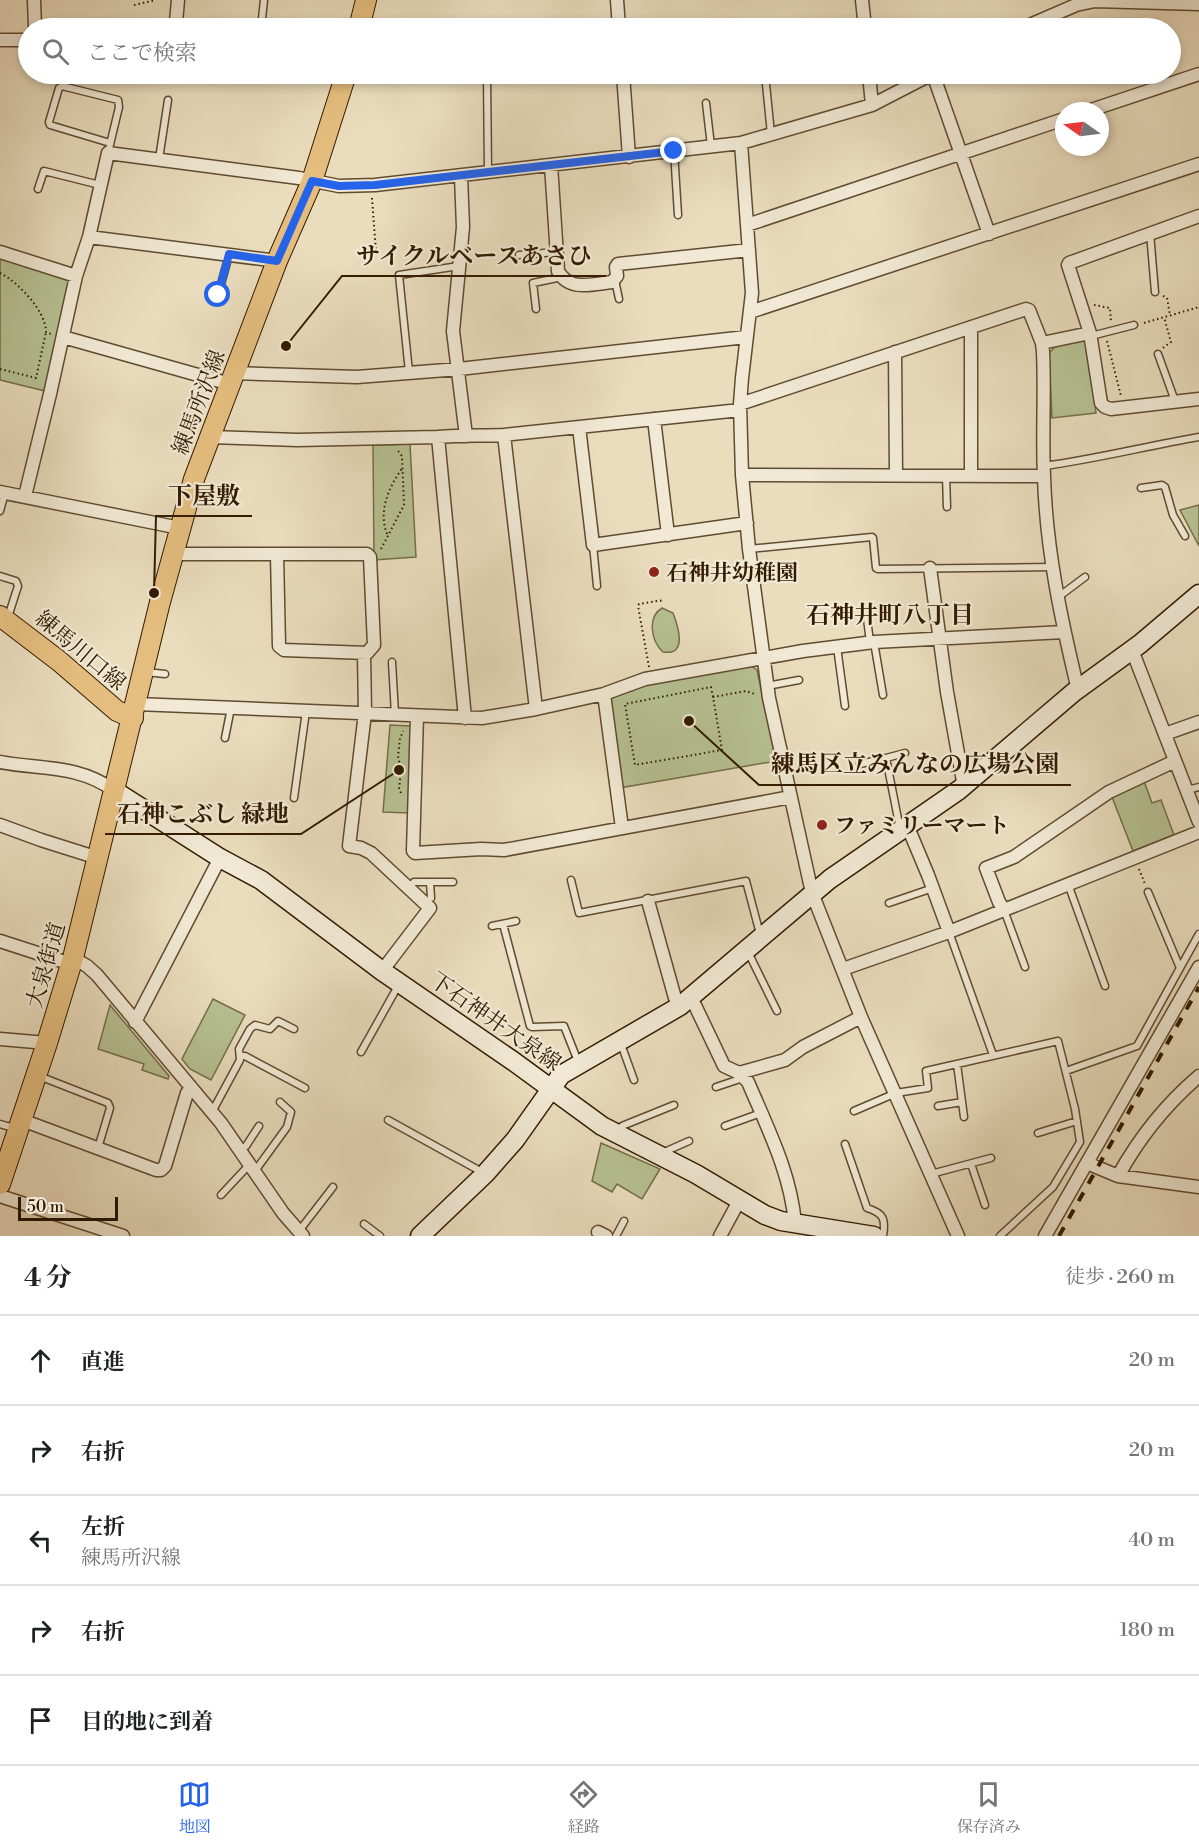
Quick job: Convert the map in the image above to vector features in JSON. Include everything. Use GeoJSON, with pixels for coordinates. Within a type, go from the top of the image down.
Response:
{"type":"FeatureCollection","features":[{"type":"Feature","properties":{"kind":"main road"},"geometry":{"type":"LineString","coordinates":[[362,18],[366,0]]}},
{"type":"Feature","properties":{"kind":"main road","name":"練馬所沢線"},"geometry":{"type":"LineString","coordinates":[[115,791],[142,671],[194,479],[277,261],[312,181],[343,84]]}},
{"type":"Feature","properties":{"kind":"main road","name":"練馬川口線"},"geometry":{"type":"LineString","coordinates":[[4,618],[98,693],[117,711],[134,711]]}},
{"type":"Feature","properties":{"kind":"main road","name":"大泉街道"},"geometry":{"type":"LineString","coordinates":[[0,1184],[13,1125],[37,1075],[72,961],[115,791]]}},
{"type":"Feature","properties":{"kind":"street"},"geometry":{"type":"LineString","coordinates":[[34,0],[35,18]]}},
{"type":"Feature","properties":{"kind":"street"},"geometry":{"type":"LineString","coordinates":[[176,18],[178,0]]}},
{"type":"Feature","properties":{"kind":"street"},"geometry":{"type":"LineString","coordinates":[[617,0],[618,18]]}},
{"type":"Feature","properties":{"kind":"street"},"geometry":{"type":"LineString","coordinates":[[862,0],[864,18]]}},
{"type":"Feature","properties":{"kind":"street"},"geometry":{"type":"LineString","coordinates":[[1045,18],[1080,2],[1163,1],[1199,4]]}},
{"type":"Feature","properties":{"kind":"street"},"geometry":{"type":"LineString","coordinates":[[0,40],[18,40]]}},
{"type":"Feature","properties":{"kind":"street"},"geometry":{"type":"LineString","coordinates":[[1181,80],[1199,74]]}},
{"type":"Feature","properties":{"kind":"street"},"geometry":{"type":"LineString","coordinates":[[623,84],[629,157]]}},
{"type":"Feature","properties":{"kind":"street"},"geometry":{"type":"LineString","coordinates":[[870,84],[872,105]]}},
{"type":"Feature","properties":{"kind":"street"},"geometry":{"type":"LineString","coordinates":[[25,496],[76,276],[89,237],[109,148],[159,160],[339,186],[372,185],[741,143],[872,105],[913,84]]}},
{"type":"Feature","properties":{"kind":"street"},"geometry":{"type":"LineString","coordinates":[[936,84],[989,234]]}},
{"type":"Feature","properties":{"kind":"street"},"geometry":{"type":"LineString","coordinates":[[1109,104],[1169,84]]}},
{"type":"Feature","properties":{"kind":"street"},"geometry":{"type":"LineString","coordinates":[[747,225],[1055,122]]}},
{"type":"Feature","properties":{"kind":"street"},"geometry":{"type":"LineString","coordinates":[[741,143],[752,293],[740,407],[742,475],[749,549],[768,692],[812,893],[861,1017],[958,1236]]}},
{"type":"Feature","properties":{"kind":"street"},"geometry":{"type":"LineString","coordinates":[[750,312],[1199,164]]}},
{"type":"Feature","properties":{"kind":"street"},"geometry":{"type":"LineString","coordinates":[[551,165],[558,271],[561,278],[575,286],[612,282],[615,280],[618,264],[749,250]]}},
{"type":"Feature","properties":{"kind":"street"},"geometry":{"type":"LineString","coordinates":[[461,176],[463,227],[453,331],[466,436]]}},
{"type":"Feature","properties":{"kind":"street"},"geometry":{"type":"LineString","coordinates":[[1199,216],[1069,262],[1068,265],[1090,334],[1101,403],[1111,409],[1199,399]]}},
{"type":"Feature","properties":{"kind":"street"},"geometry":{"type":"LineString","coordinates":[[89,237],[277,261]]}},
{"type":"Feature","properties":{"kind":"street"},"geometry":{"type":"LineString","coordinates":[[0,252],[76,276]]}},
{"type":"Feature","properties":{"kind":"street"},"geometry":{"type":"LineString","coordinates":[[210,437],[297,440],[504,435],[740,407],[1026,309],[1029,310],[1042,343],[1044,471],[1052,567],[1056,598],[1078,690]]}},
{"type":"Feature","properties":{"kind":"street"},"geometry":{"type":"LineString","coordinates":[[971,327],[971,476]]}},
{"type":"Feature","properties":{"kind":"street"},"geometry":{"type":"LineString","coordinates":[[1042,343],[1090,334]]}},
{"type":"Feature","properties":{"kind":"street"},"geometry":{"type":"LineString","coordinates":[[63,337],[232,379],[357,377],[459,369],[746,337]]}},
{"type":"Feature","properties":{"kind":"street"},"geometry":{"type":"LineString","coordinates":[[895,352],[896,475]]}},
{"type":"Feature","properties":{"kind":"street"},"geometry":{"type":"LineString","coordinates":[[654,419],[668,535]]}},
{"type":"Feature","properties":{"kind":"street"},"geometry":{"type":"LineString","coordinates":[[579,427],[593,545],[747,523]]}},
{"type":"Feature","properties":{"kind":"street"},"geometry":{"type":"LineString","coordinates":[[504,435],[536,709]]}},
{"type":"Feature","properties":{"kind":"street"},"geometry":{"type":"LineString","coordinates":[[438,437],[465,718]]}},
{"type":"Feature","properties":{"kind":"street"},"geometry":{"type":"LineString","coordinates":[[742,475],[971,476],[1044,471]]}},
{"type":"Feature","properties":{"kind":"street"},"geometry":{"type":"LineString","coordinates":[[2,492],[180,528]]}},
{"type":"Feature","properties":{"kind":"street"},"geometry":{"type":"LineString","coordinates":[[173,554],[277,554],[367,554],[370,560],[374,645],[367,653],[284,650],[279,646],[277,554]]}},
{"type":"Feature","properties":{"kind":"street"},"geometry":{"type":"LineString","coordinates":[[930,568],[947,692],[964,787]]}},
{"type":"Feature","properties":{"kind":"street"},"geometry":{"type":"LineString","coordinates":[[430,1233],[515,1140],[561,1075],[686,1002],[812,893],[964,787],[1078,690],[1132,650],[1199,594]]}},
{"type":"Feature","properties":{"kind":"street"},"geometry":{"type":"LineString","coordinates":[[134,711],[231,708],[482,718],[604,694],[645,679],[763,657],[872,643],[1064,632]]}},
{"type":"Feature","properties":{"kind":"street"},"geometry":{"type":"LineString","coordinates":[[1132,650],[1175,761],[1193,789],[1198,818]]}},
{"type":"Feature","properties":{"kind":"street"},"geometry":{"type":"LineString","coordinates":[[364,653],[365,713],[349,846],[371,853],[430,908],[382,971]]}},
{"type":"Feature","properties":{"kind":"street"},"geometry":{"type":"LineString","coordinates":[[604,694],[622,828]]}},
{"type":"Feature","properties":{"kind":"street"},"geometry":{"type":"LineString","coordinates":[[417,716],[413,851],[415,853],[504,850],[791,797]]}},
{"type":"Feature","properties":{"kind":"street"},"geometry":{"type":"LineString","coordinates":[[1165,734],[1199,722]]}},
{"type":"Feature","properties":{"kind":"street"},"geometry":{"type":"LineString","coordinates":[[1004,910],[986,868],[1014,856],[1109,792],[1175,761]]}},
{"type":"Feature","properties":{"kind":"street"},"geometry":{"type":"LineString","coordinates":[[0,762],[66,769],[104,784],[115,791]]}},
{"type":"Feature","properties":{"kind":"street","name":"下石神井大泉線"},"geometry":{"type":"LineString","coordinates":[[115,791],[220,858],[261,880],[382,971],[616,1134],[696,1174],[787,1227],[874,1236]]}},
{"type":"Feature","properties":{"kind":"street"},"geometry":{"type":"LineString","coordinates":[[0,825],[98,858]]}},
{"type":"Feature","properties":{"kind":"street"},"geometry":{"type":"LineString","coordinates":[[903,828],[933,888],[949,933]]}},
{"type":"Feature","properties":{"kind":"street"},"geometry":{"type":"LineString","coordinates":[[843,969],[949,933],[1199,832]]}},
{"type":"Feature","properties":{"kind":"street"},"geometry":{"type":"LineString","coordinates":[[135,1022],[220,858]]}},
{"type":"Feature","properties":{"kind":"street"},"geometry":{"type":"LineString","coordinates":[[648,901],[675,998],[686,1002],[724,1066],[748,1082],[780,1157],[793,1199],[787,1227]]}},
{"type":"Feature","properties":{"kind":"street"},"geometry":{"type":"LineString","coordinates":[[0,941],[87,966],[97,975],[212,1112],[283,1213],[301,1234]]}},
{"type":"Feature","properties":{"kind":"street"},"geometry":{"type":"LineString","coordinates":[[1045,1236],[1199,967]]}},
{"type":"Feature","properties":{"kind":"street"},"geometry":{"type":"LineString","coordinates":[[741,1076],[785,1060],[803,1047],[861,1017]]}},
{"type":"Feature","properties":{"kind":"street"},"geometry":{"type":"LineString","coordinates":[[0,1039],[47,1043]]}},
{"type":"Feature","properties":{"kind":"street"},"geometry":{"type":"LineString","coordinates":[[1118,1176],[1131,1152],[1148,1129],[1199,1076]]}},
{"type":"Feature","properties":{"kind":"street"},"geometry":{"type":"LineString","coordinates":[[13,1125],[161,1170],[165,1166],[190,1088]]}},
{"type":"Feature","properties":{"kind":"street"},"geometry":{"type":"LineString","coordinates":[[1087,1163],[1118,1176],[1199,1187]]}},
{"type":"Feature","properties":{"kind":"street"},"geometry":{"type":"LineString","coordinates":[[0,1196],[123,1236]]}},
{"type":"Feature","properties":{"kind":"street"},"geometry":{"type":"LineString","coordinates":[[720,1236],[739,1201]]}},
{"type":"Feature","properties":{"kind":"lane"},"geometry":{"type":"LineString","coordinates":[[262,18],[264,0]]}},
{"type":"Feature","properties":{"kind":"lane"},"geometry":{"type":"LineString","coordinates":[[487,84],[488,173]]}},
{"type":"Feature","properties":{"kind":"lane"},"geometry":{"type":"LineString","coordinates":[[766,84],[771,134]]}},
{"type":"Feature","properties":{"kind":"lane"},"geometry":{"type":"LineString","coordinates":[[62,86],[118,100],[119,106],[109,148],[50,125],[59,88],[62,86]]}},
{"type":"Feature","properties":{"kind":"lane"},"geometry":{"type":"LineString","coordinates":[[159,160],[168,100]]}},
{"type":"Feature","properties":{"kind":"lane"},"geometry":{"type":"LineString","coordinates":[[706,103],[711,147]]}},
{"type":"Feature","properties":{"kind":"lane"},"geometry":{"type":"LineString","coordinates":[[674,151],[678,215]]}},
{"type":"Feature","properties":{"kind":"lane"},"geometry":{"type":"LineString","coordinates":[[38,189],[44,171],[100,185]]}},
{"type":"Feature","properties":{"kind":"lane"},"geometry":{"type":"LineString","coordinates":[[1150,233],[1155,292]]}},
{"type":"Feature","properties":{"kind":"lane"},"geometry":{"type":"LineString","coordinates":[[519,255],[557,252]]}},
{"type":"Feature","properties":{"kind":"lane"},"geometry":{"type":"LineString","coordinates":[[218,295],[229,254]]}},
{"type":"Feature","properties":{"kind":"lane"},"geometry":{"type":"LineString","coordinates":[[409,373],[399,275],[459,266]]}},
{"type":"Feature","properties":{"kind":"lane"},"geometry":{"type":"LineString","coordinates":[[536,309],[532,283],[561,278]]}},
{"type":"Feature","properties":{"kind":"lane"},"geometry":{"type":"LineString","coordinates":[[615,280],[619,299]]}},
{"type":"Feature","properties":{"kind":"lane"},"geometry":{"type":"LineString","coordinates":[[1090,334],[1134,325]]}},
{"type":"Feature","properties":{"kind":"lane"},"geometry":{"type":"LineString","coordinates":[[1158,354],[1175,402]]}},
{"type":"Feature","properties":{"kind":"lane"},"geometry":{"type":"LineString","coordinates":[[1044,471],[1199,437]]}},
{"type":"Feature","properties":{"kind":"lane"},"geometry":{"type":"LineString","coordinates":[[946,475],[947,507]]}},
{"type":"Feature","properties":{"kind":"lane"},"geometry":{"type":"LineString","coordinates":[[1141,488],[1162,485],[1165,487],[1173,514],[1185,536]]}},
{"type":"Feature","properties":{"kind":"lane"},"geometry":{"type":"LineString","coordinates":[[0,511],[2,492]]}},
{"type":"Feature","properties":{"kind":"lane"},"geometry":{"type":"LineString","coordinates":[[749,549],[872,537],[878,569],[1052,567]]}},
{"type":"Feature","properties":{"kind":"lane"},"geometry":{"type":"LineString","coordinates":[[593,545],[597,586]]}},
{"type":"Feature","properties":{"kind":"lane"},"geometry":{"type":"LineString","coordinates":[[0,576],[16,581],[18,586],[4,618]]}},
{"type":"Feature","properties":{"kind":"lane"},"geometry":{"type":"LineString","coordinates":[[1056,598],[1085,577]]}},
{"type":"Feature","properties":{"kind":"lane"},"geometry":{"type":"LineString","coordinates":[[866,611],[883,695]]}},
{"type":"Feature","properties":{"kind":"lane"},"geometry":{"type":"LineString","coordinates":[[837,647],[845,706]]}},
{"type":"Feature","properties":{"kind":"lane"},"geometry":{"type":"LineString","coordinates":[[392,662],[395,715]]}},
{"type":"Feature","properties":{"kind":"lane"},"geometry":{"type":"LineString","coordinates":[[142,671],[165,674]]}},
{"type":"Feature","properties":{"kind":"lane"},"geometry":{"type":"LineString","coordinates":[[768,692],[799,680]]}},
{"type":"Feature","properties":{"kind":"lane"},"geometry":{"type":"LineString","coordinates":[[225,738],[231,708]]}},
{"type":"Feature","properties":{"kind":"lane"},"geometry":{"type":"LineString","coordinates":[[294,798],[306,711]]}},
{"type":"Feature","properties":{"kind":"lane"},"geometry":{"type":"LineString","coordinates":[[860,764],[905,753]]}},
{"type":"Feature","properties":{"kind":"lane"},"geometry":{"type":"LineString","coordinates":[[886,758],[903,828]]}},
{"type":"Feature","properties":{"kind":"lane"},"geometry":{"type":"LineString","coordinates":[[571,880],[579,913],[746,881],[758,930],[762,937]]}},
{"type":"Feature","properties":{"kind":"lane"},"geometry":{"type":"LineString","coordinates":[[408,888],[414,882],[453,882]]}},
{"type":"Feature","properties":{"kind":"lane"},"geometry":{"type":"LineString","coordinates":[[430,882],[431,898]]}},
{"type":"Feature","properties":{"kind":"lane"},"geometry":{"type":"LineString","coordinates":[[1068,884],[1105,986]]}},
{"type":"Feature","properties":{"kind":"lane"},"geometry":{"type":"LineString","coordinates":[[889,903],[933,888]]}},
{"type":"Feature","properties":{"kind":"lane"},"geometry":{"type":"LineString","coordinates":[[1148,892],[1180,968]]}},
{"type":"Feature","properties":{"kind":"lane"},"geometry":{"type":"LineString","coordinates":[[1004,910],[1025,967]]}},
{"type":"Feature","properties":{"kind":"lane"},"geometry":{"type":"LineString","coordinates":[[492,926],[516,921]]}},
{"type":"Feature","properties":{"kind":"lane"},"geometry":{"type":"LineString","coordinates":[[503,924],[530,1026],[532,1028],[564,1026],[579,1064]]}},
{"type":"Feature","properties":{"kind":"lane"},"geometry":{"type":"LineString","coordinates":[[949,933],[993,1055]]}},
{"type":"Feature","properties":{"kind":"lane"},"geometry":{"type":"LineString","coordinates":[[1066,1071],[1137,1046],[1199,934]]}},
{"type":"Feature","properties":{"kind":"lane"},"geometry":{"type":"LineString","coordinates":[[747,950],[777,1011]]}},
{"type":"Feature","properties":{"kind":"lane"},"geometry":{"type":"LineString","coordinates":[[361,1052],[400,982]]}},
{"type":"Feature","properties":{"kind":"lane"},"geometry":{"type":"LineString","coordinates":[[212,1112],[240,1060],[239,1049],[250,1029],[255,1026],[270,1029],[278,1021],[294,1029]]}},
{"type":"Feature","properties":{"kind":"lane"},"geometry":{"type":"LineString","coordinates":[[620,1041],[634,1080]]}},
{"type":"Feature","properties":{"kind":"lane"},"geometry":{"type":"LineString","coordinates":[[854,1111],[896,1093],[928,1088],[926,1071],[1058,1041],[1080,1142],[1053,1187],[1000,1236]]}},
{"type":"Feature","properties":{"kind":"lane"},"geometry":{"type":"LineString","coordinates":[[240,1056],[245,1056],[305,1088]]}},
{"type":"Feature","properties":{"kind":"lane"},"geometry":{"type":"LineString","coordinates":[[957,1064],[964,1117]]}},
{"type":"Feature","properties":{"kind":"lane"},"geometry":{"type":"LineString","coordinates":[[37,1075],[108,1103],[110,1108],[97,1149]]}},
{"type":"Feature","properties":{"kind":"lane"},"geometry":{"type":"LineString","coordinates":[[716,1087],[741,1076]]}},
{"type":"Feature","properties":{"kind":"lane"},"geometry":{"type":"LineString","coordinates":[[221,1195],[252,1168],[290,1122],[291,1112],[280,1102]]}},
{"type":"Feature","properties":{"kind":"lane"},"geometry":{"type":"LineString","coordinates":[[938,1106],[962,1102]]}},
{"type":"Feature","properties":{"kind":"lane"},"geometry":{"type":"LineString","coordinates":[[616,1134],[622,1126],[674,1105]]}},
{"type":"Feature","properties":{"kind":"lane"},"geometry":{"type":"LineString","coordinates":[[725,1126],[761,1113]]}},
{"type":"Feature","properties":{"kind":"lane"},"geometry":{"type":"LineString","coordinates":[[388,1120],[485,1174]]}},
{"type":"Feature","properties":{"kind":"lane"},"geometry":{"type":"LineString","coordinates":[[1038,1133],[1077,1121]]}},
{"type":"Feature","properties":{"kind":"lane"},"geometry":{"type":"LineString","coordinates":[[240,1150],[246,1146],[259,1126]]}},
{"type":"Feature","properties":{"kind":"lane"},"geometry":{"type":"LineString","coordinates":[[657,1155],[689,1142]]}},
{"type":"Feature","properties":{"kind":"lane"},"geometry":{"type":"LineString","coordinates":[[845,1144],[867,1208],[880,1213],[884,1219],[883,1236]]}},
{"type":"Feature","properties":{"kind":"lane"},"geometry":{"type":"LineString","coordinates":[[931,1174],[991,1158]]}},
{"type":"Feature","properties":{"kind":"lane"},"geometry":{"type":"LineString","coordinates":[[970,1164],[985,1205]]}},
{"type":"Feature","properties":{"kind":"lane"},"geometry":{"type":"LineString","coordinates":[[301,1234],[333,1187]]}},
{"type":"Feature","properties":{"kind":"lane"},"geometry":{"type":"LineString","coordinates":[[616,1236],[624,1221]]}},
{"type":"Feature","properties":{"kind":"lane"},"geometry":{"type":"LineString","coordinates":[[364,1224],[380,1236]]}},
{"type":"Feature","properties":{"kind":"path"},"geometry":{"type":"LineString","coordinates":[[134,4],[156,0]]}},
{"type":"Feature","properties":{"kind":"path"},"geometry":{"type":"LineString","coordinates":[[372,185],[376,252]]}},
{"type":"Feature","properties":{"kind":"path"},"geometry":{"type":"LineString","coordinates":[[0,273],[16,283],[33,303],[46,324],[36,378],[0,369]]}},
{"type":"Feature","properties":{"kind":"path"},"geometry":{"type":"LineString","coordinates":[[1155,292],[1167,298],[1170,315]]}},
{"type":"Feature","properties":{"kind":"path"},"geometry":{"type":"LineString","coordinates":[[1093,304],[1110,308],[1109,331],[1122,402]]}},
{"type":"Feature","properties":{"kind":"path"},"geometry":{"type":"LineString","coordinates":[[1134,325],[1199,307]]}},
{"type":"Feature","properties":{"kind":"path"},"geometry":{"type":"LineString","coordinates":[[1158,354],[1171,342],[1164,317]]}},
{"type":"Feature","properties":{"kind":"path"},"geometry":{"type":"LineString","coordinates":[[46,332],[63,337]]}},
{"type":"Feature","properties":{"kind":"path"},"geometry":{"type":"LineString","coordinates":[[370,560],[381,549],[404,505],[402,456],[398,450],[387,446],[386,438]]}},
{"type":"Feature","properties":{"kind":"path"},"geometry":{"type":"LineString","coordinates":[[388,536],[385,527],[385,501],[392,483],[403,467]]}},
{"type":"Feature","properties":{"kind":"path"},"geometry":{"type":"LineString","coordinates":[[658,665],[649,667],[648,665],[638,606],[664,600]]}},
{"type":"Feature","properties":{"kind":"path"},"geometry":{"type":"LineString","coordinates":[[711,687],[713,697],[722,750],[635,765],[626,704],[711,687]]}},
{"type":"Feature","properties":{"kind":"path"},"geometry":{"type":"LineString","coordinates":[[713,697],[746,691],[768,692]]}},
{"type":"Feature","properties":{"kind":"path"},"geometry":{"type":"LineString","coordinates":[[1135,858],[1148,892]]}},
{"type":"Feature","properties":{"kind":"green space"},"geometry":{"type":"Polygon","coordinates":[[[0,256],[70,279],[45,391],[0,380],[0,256]]]}},
{"type":"Feature","properties":{"kind":"green space"},"geometry":{"type":"Polygon","coordinates":[[[1087,341],[1096,413],[1052,418],[1049,353],[1056,346],[1087,341]]]}},
{"type":"Feature","properties":{"kind":"green space"},"geometry":{"type":"Polygon","coordinates":[[[410,444],[416,557],[374,560],[373,445],[410,444]]]}},
{"type":"Feature","properties":{"kind":"green space"},"geometry":{"type":"Polygon","coordinates":[[[1199,505],[1199,546],[1180,510],[1199,505]]]}},
{"type":"Feature","properties":{"kind":"green space"},"geometry":{"type":"Polygon","coordinates":[[[662,608],[673,613],[679,632],[678,645],[671,652],[663,652],[653,636],[654,617],[662,608]]]}},
{"type":"Feature","properties":{"kind":"green space"},"geometry":{"type":"Polygon","coordinates":[[[750,665],[757,670],[776,761],[619,788],[610,696],[646,683],[750,665]]]}},
{"type":"Feature","properties":{"kind":"green space"},"geometry":{"type":"Polygon","coordinates":[[[390,725],[413,728],[410,813],[383,812],[390,725]]]}},
{"type":"Feature","properties":{"kind":"green space"},"geometry":{"type":"Polygon","coordinates":[[[1144,781],[1152,803],[1161,800],[1174,835],[1133,851],[1112,797],[1144,781]]]}},
{"type":"Feature","properties":{"kind":"green space"},"geometry":{"type":"Polygon","coordinates":[[[213,999],[245,1015],[211,1080],[190,1069],[182,1059],[213,999]]]}},
{"type":"Feature","properties":{"kind":"green space"},"geometry":{"type":"Polygon","coordinates":[[[110,1005],[169,1076],[168,1079],[142,1070],[144,1064],[98,1049],[110,1005]]]}},
{"type":"Feature","properties":{"kind":"green space"},"geometry":{"type":"Polygon","coordinates":[[[601,1143],[660,1169],[642,1199],[617,1184],[612,1192],[592,1181],[601,1143]]]}},
{"type":"Feature","properties":{"kind":"railway"},"geometry":{"type":"LineString","coordinates":[[1059,1236],[1199,987]]}},
{"type":"Feature","properties":{"kind":"place","name":"サイクルベースあさひ"},"geometry":{"type":"Point","coordinates":[286,346]}},
{"type":"Feature","properties":{"kind":"place","name":"石神井幼稚園"},"geometry":{"type":"Point","coordinates":[654,572]}},
{"type":"Feature","properties":{"kind":"place","name":"下屋敷"},"geometry":{"type":"Point","coordinates":[154,593]}},
{"type":"Feature","properties":{"kind":"place","name":"練馬区立みんなの広場公園"},"geometry":{"type":"Point","coordinates":[689,721]}},
{"type":"Feature","properties":{"kind":"place","name":"石神こぶし 緑地"},"geometry":{"type":"Point","coordinates":[399,770]}},
{"type":"Feature","properties":{"kind":"place","name":"ファミリーマート"},"geometry":{"type":"Point","coordinates":[822,825]}},
{"type":"Feature","properties":{"kind":"district","name":"石神井町八丁目"},"geometry":{"type":"Point","coordinates":[890,615]}},
{"type":"Feature","properties":{"kind":"route"},"geometry":{"type":"LineString","coordinates":[[218,295],[229,254],[277,261],[312,181],[339,186],[375,185],[674,151]]}}]}
